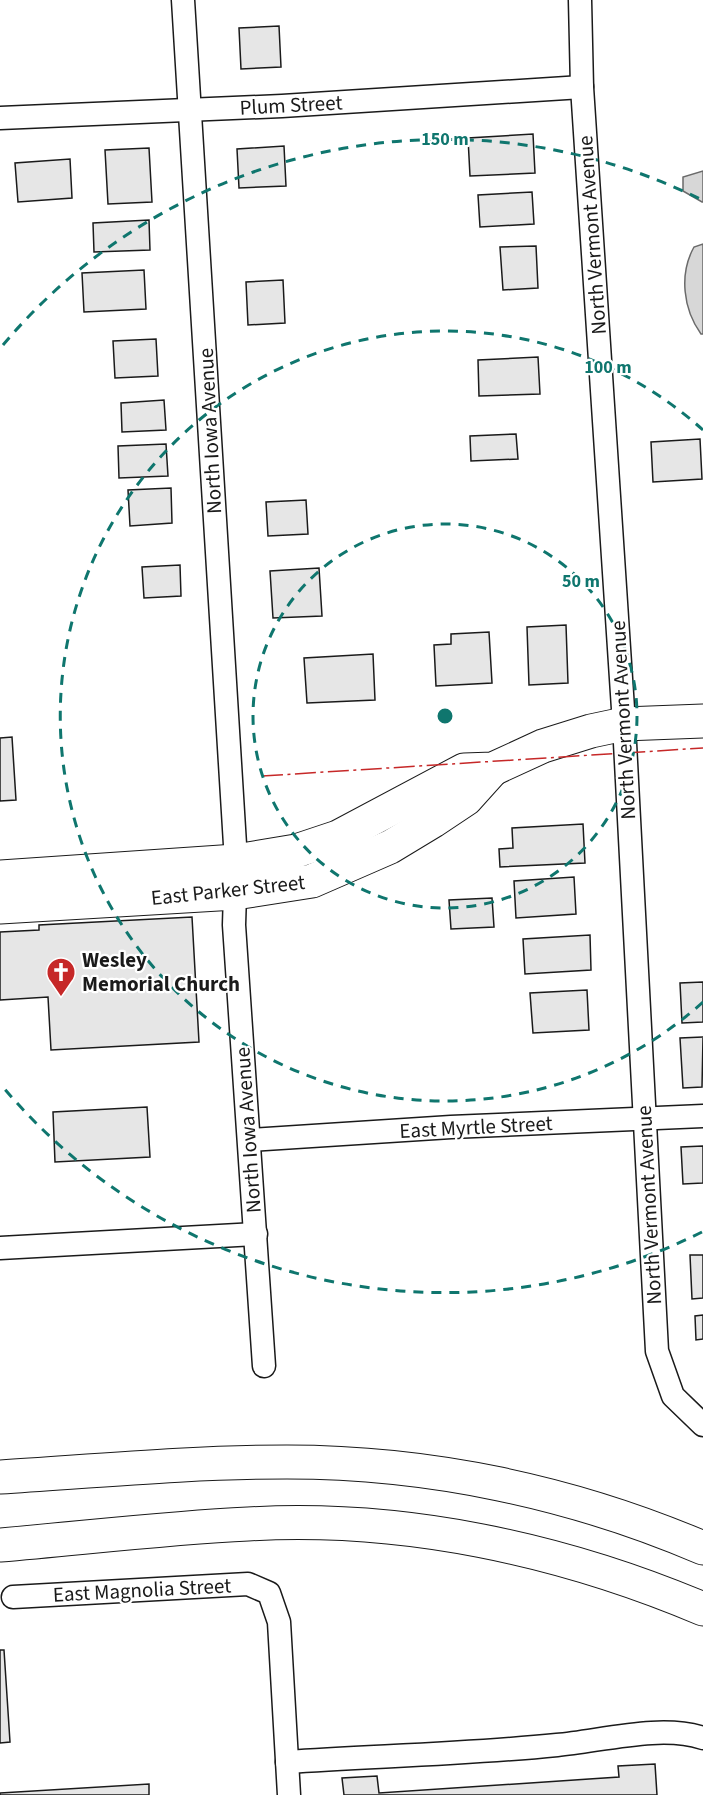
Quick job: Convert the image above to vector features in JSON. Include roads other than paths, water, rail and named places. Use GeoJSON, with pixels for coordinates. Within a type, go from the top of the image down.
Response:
{"type":"FeatureCollection","features":[{"type":"Feature","properties":{"kind":"main road","name":"East Parker Street"},"geometry":{"type":"LineString","coordinates":[[0,877],[236,861],[296,851],[338,837],[464,770],[493,769],[543,746],[624,724],[703,721]]}},
{"type":"Feature","properties":{"kind":"main road","name":"East Parker Street"},"geometry":{"type":"LineString","coordinates":[[0,907],[235,893],[312,881],[351,866],[390,847],[466,799],[493,769]]}},
{"type":"Feature","properties":{"kind":"main road"},"geometry":{"type":"LineString","coordinates":[[0,1477],[288,1462],[415,1471],[496,1483],[564,1498],[641,1522],[703,1548]]}},
{"type":"Feature","properties":{"kind":"main road"},"geometry":{"type":"LineString","coordinates":[[0,1545],[249,1524],[332,1524],[412,1530],[495,1544],[574,1562],[660,1591],[703,1609]]}},
{"type":"Feature","properties":{"kind":"street","name":"North Iowa Avenue"},"geometry":{"type":"LineString","coordinates":[[183,0],[236,861]]}},
{"type":"Feature","properties":{"kind":"street","name":"North Vermont Avenue"},"geometry":{"type":"LineString","coordinates":[[580,0],[582,87],[624,724],[657,1351],[673,1396],[703,1425]]}},
{"type":"Feature","properties":{"kind":"street","name":"Plum Street"},"geometry":{"type":"LineString","coordinates":[[0,118],[282,106],[582,87]]}},
{"type":"Feature","properties":{"kind":"street","name":"North Iowa Avenue"},"geometry":{"type":"LineString","coordinates":[[235,893],[234,925],[264,1366]]}},
{"type":"Feature","properties":{"kind":"street","name":"East Myrtle Street"},"geometry":{"type":"LineString","coordinates":[[250,1140],[452,1127],[703,1116]]}},
{"type":"Feature","properties":{"kind":"street"},"geometry":{"type":"LineString","coordinates":[[0,1248],[256,1234]]}},
{"type":"Feature","properties":{"kind":"street","name":"East Magnolia Street"},"geometry":{"type":"LineString","coordinates":[[14,1597],[248,1584],[269,1593],[279,1622],[287,1762]]}},
{"type":"Feature","properties":{"kind":"street"},"geometry":{"type":"LineString","coordinates":[[289,1795],[287,1762],[557,1745],[664,1733],[689,1733],[703,1738]]}},
{"type":"Feature","properties":{"kind":"place","name":"Wesley Memorial Church"},"geometry":{"type":"Point","coordinates":[61,998]}}]}
